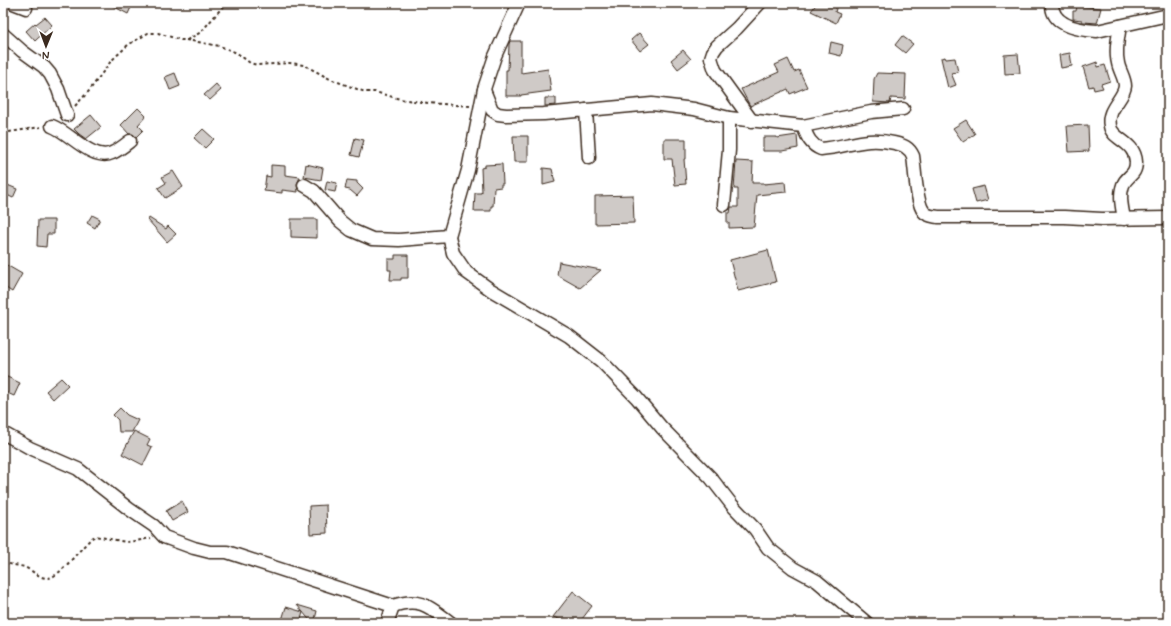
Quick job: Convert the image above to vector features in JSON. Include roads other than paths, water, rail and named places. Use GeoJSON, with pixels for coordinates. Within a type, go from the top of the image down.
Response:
{"type":"FeatureCollection","features":[{"type":"Feature","properties":{"kind":"street"},"geometry":{"type":"LineString","coordinates":[[13,3],[26,8]]}},
{"type":"Feature","properties":{"kind":"street"},"geometry":{"type":"LineString","coordinates":[[519,3],[495,56],[484,89],[468,170],[449,236],[453,253],[466,272],[490,290],[569,336],[602,361],[636,397],[662,428],[711,478],[732,505],[755,529],[768,548],[793,568],[817,581],[867,623]]}},
{"type":"Feature","properties":{"kind":"street"},"geometry":{"type":"LineString","coordinates":[[752,121],[715,70],[711,58],[717,46],[737,28],[760,3]]}},
{"type":"Feature","properties":{"kind":"street"},"geometry":{"type":"LineString","coordinates":[[1052,3],[1054,16],[1058,20],[1080,30],[1097,31],[1168,15]]}},
{"type":"Feature","properties":{"kind":"street"},"geometry":{"type":"LineString","coordinates":[[1120,26],[1117,41],[1118,62],[1125,86],[1112,109],[1109,125],[1112,132],[1128,144],[1132,149],[1136,160],[1134,172],[1124,184],[1121,194],[1124,219]]}},
{"type":"Feature","properties":{"kind":"street"},"geometry":{"type":"LineString","coordinates":[[3,34],[22,51],[44,67],[50,74],[58,89],[67,115]]}},
{"type":"Feature","properties":{"kind":"street"},"geometry":{"type":"LineString","coordinates":[[484,89],[492,110],[498,114],[506,115],[544,114],[652,104],[694,109],[729,118],[803,126],[871,112],[903,109]]}},
{"type":"Feature","properties":{"kind":"street"},"geometry":{"type":"LineString","coordinates":[[586,110],[589,158]]}},
{"type":"Feature","properties":{"kind":"street"},"geometry":{"type":"LineString","coordinates":[[724,205],[729,150],[729,118]]}},
{"type":"Feature","properties":{"kind":"street"},"geometry":{"type":"LineString","coordinates":[[52,126],[58,128],[84,147],[102,155],[111,154],[130,141]]}},
{"type":"Feature","properties":{"kind":"street"},"geometry":{"type":"LineString","coordinates":[[803,126],[809,139],[815,146],[821,149],[872,140],[902,145],[910,149],[913,156],[919,202],[924,212],[930,216],[1064,216],[1102,219],[1168,218]]}},
{"type":"Feature","properties":{"kind":"street"},"geometry":{"type":"LineString","coordinates":[[304,185],[318,195],[340,221],[351,230],[372,239],[399,240],[449,236]]}},
{"type":"Feature","properties":{"kind":"street"},"geometry":{"type":"LineString","coordinates":[[3,433],[30,448],[78,469],[129,509],[154,526],[164,537],[210,552],[227,552],[393,606],[411,602],[425,604],[451,623]]}},
{"type":"Feature","properties":{"kind":"street"},"geometry":{"type":"LineString","coordinates":[[387,623],[393,606]]}}]}
